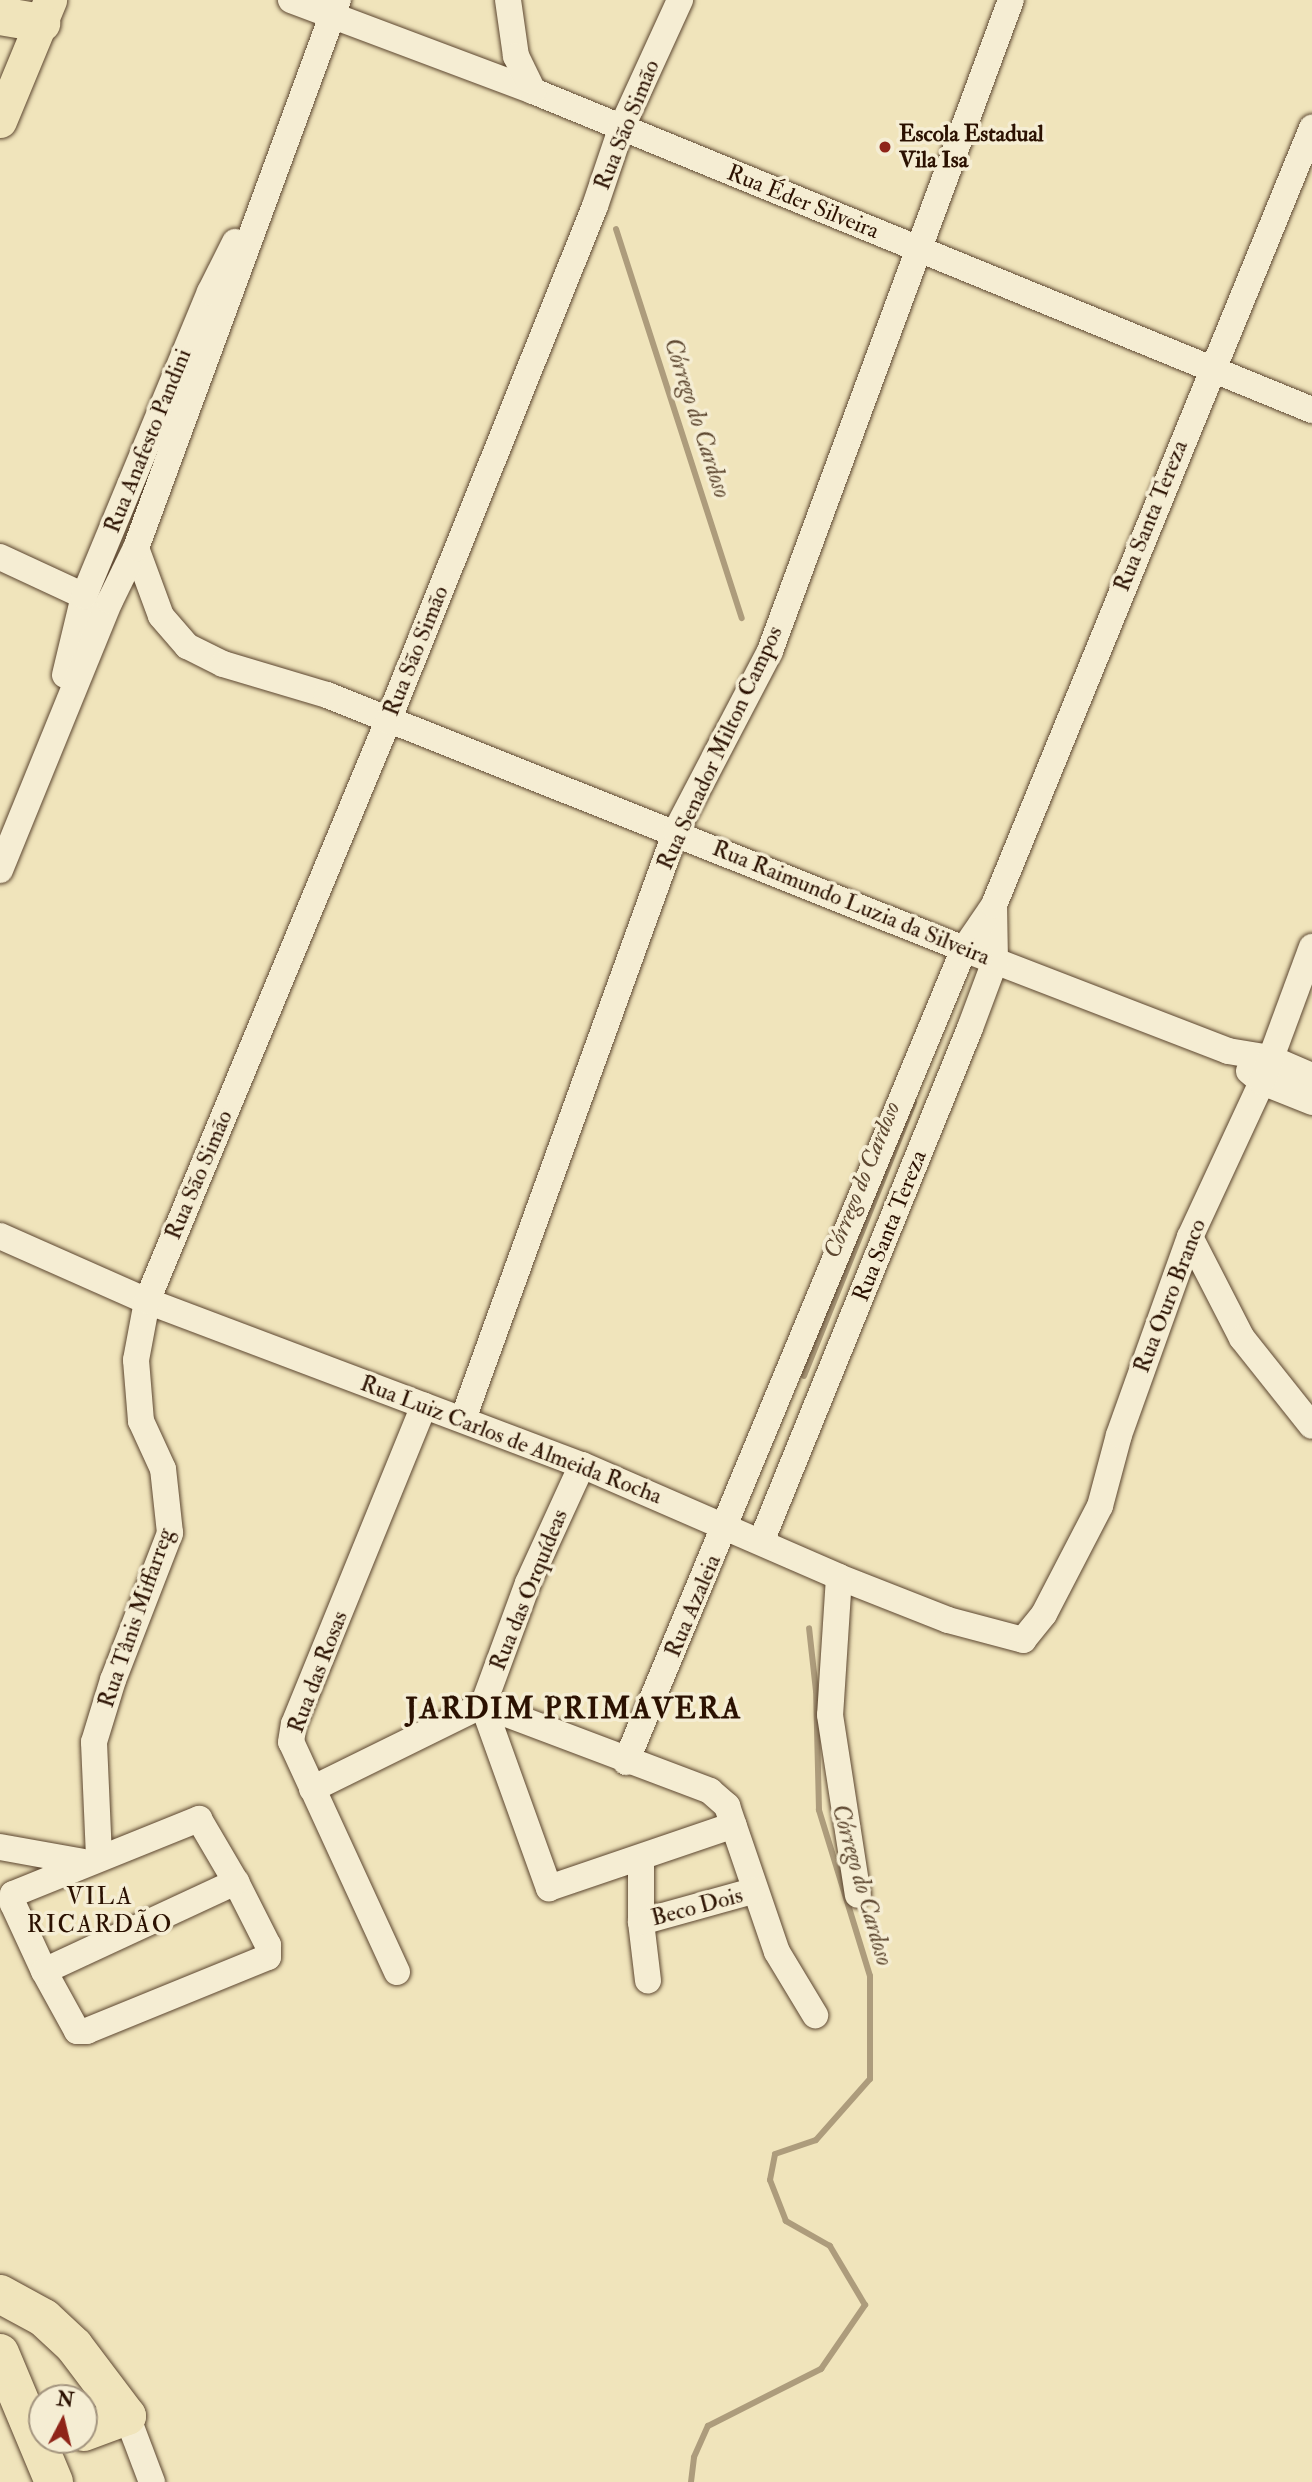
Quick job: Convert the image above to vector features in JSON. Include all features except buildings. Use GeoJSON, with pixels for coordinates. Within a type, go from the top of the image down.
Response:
{"type":"FeatureCollection","features":[{"type":"Feature","properties":{"kind":"highway"},"geometry":{"type":"LineString","coordinates":[[0,16],[45,11]]}},
{"type":"Feature","properties":{"kind":"highway"},"geometry":{"type":"LineString","coordinates":[[0,2294],[44,2318],[74,2346],[127,2416],[98,2427]]}},
{"type":"Feature","properties":{"kind":"highway"},"geometry":{"type":"LineString","coordinates":[[0,2353],[53,2457]]}},
{"type":"Feature","properties":{"kind":"main road"},"geometry":{"type":"LineString","coordinates":[[0,121],[45,11]]}},
{"type":"Feature","properties":{"kind":"street","name":"Rua Éder Silveira"},"geometry":{"type":"LineString","coordinates":[[291,0],[334,9],[621,129],[1312,410]]}},
{"type":"Feature","properties":{"kind":"street"},"geometry":{"type":"LineString","coordinates":[[508,0],[516,56],[533,91]]}},
{"type":"Feature","properties":{"kind":"street","name":"Rua São Simão"},"geometry":{"type":"LineString","coordinates":[[147,1301],[388,721],[595,206],[621,129],[680,0]]}},
{"type":"Feature","properties":{"kind":"street","name":"Rua Senador Milton Campos"},"geometry":{"type":"LineString","coordinates":[[463,1419],[676,831],[769,650],[915,248],[1011,0]]}},
{"type":"Feature","properties":{"kind":"street","name":"Rua Anafesto Pandini"},"geometry":{"type":"LineString","coordinates":[[0,870],[110,601],[136,548],[292,132],[334,9]]}},
{"type":"Feature","properties":{"kind":"street","name":"Rua Santa Tereza"},"geometry":{"type":"LineString","coordinates":[[727,1527],[964,949],[994,905],[1211,369],[1312,128]]}},
{"type":"Feature","properties":{"kind":"street","name":"Rua Anafesto Pandini"},"geometry":{"type":"LineString","coordinates":[[44,765],[84,596],[210,292],[292,132]]}},
{"type":"Feature","properties":{"kind":"street","name":"Rua Raimundo Luzia da Silveira"},"geometry":{"type":"LineString","coordinates":[[136,548],[161,616],[187,646],[222,664],[327,695],[1227,1051],[1266,1070]]}},
{"type":"Feature","properties":{"kind":"street"},"geometry":{"type":"LineString","coordinates":[[0,557],[84,596]]}},
{"type":"Feature","properties":{"kind":"street","name":"Rua Santa Tereza"},"geometry":{"type":"LineString","coordinates":[[761,1542],[995,961],[994,905]]}},
{"type":"Feature","properties":{"kind":"street","name":"Rua Ouro Branco"},"geometry":{"type":"LineString","coordinates":[[1023,1640],[1044,1614],[1100,1506],[1119,1435],[1190,1237],[1266,1070],[1312,947]]}},
{"type":"Feature","properties":{"kind":"street"},"geometry":{"type":"LineString","coordinates":[[1266,1070],[1312,1076]]}},
{"type":"Feature","properties":{"kind":"street"},"geometry":{"type":"LineString","coordinates":[[1266,1070],[1312,1102]]}},
{"type":"Feature","properties":{"kind":"street","name":"Rua Luiz Carlos de Almeida Rocha"},"geometry":{"type":"LineString","coordinates":[[0,1236],[147,1301],[582,1465],[839,1577],[948,1620],[1023,1640]]}},
{"type":"Feature","properties":{"kind":"street"},"geometry":{"type":"LineString","coordinates":[[1190,1237],[1241,1338],[1312,1426]]}},
{"type":"Feature","properties":{"kind":"street","name":"Rua Tânis Miffarreg"},"geometry":{"type":"LineString","coordinates":[[92,1860],[94,1742],[113,1680],[170,1533],[163,1469],[141,1421],[136,1360],[147,1301]]}},
{"type":"Feature","properties":{"kind":"street","name":"Rua das Rosas"},"geometry":{"type":"LineString","coordinates":[[397,1972],[291,1742],[293,1724],[424,1405]]}},
{"type":"Feature","properties":{"kind":"street","name":"Rua das Orquídeas"},"geometry":{"type":"LineString","coordinates":[[484,1705],[528,1583],[582,1465]]}},
{"type":"Feature","properties":{"kind":"street","name":"Rua Azaleia"},"geometry":{"type":"LineString","coordinates":[[626,1762],[727,1527]]}},
{"type":"Feature","properties":{"kind":"street"},"geometry":{"type":"LineString","coordinates":[[839,1577],[830,1715],[858,1895]]}},
{"type":"Feature","properties":{"kind":"street"},"geometry":{"type":"LineString","coordinates":[[312,1789],[484,1705],[626,1762],[710,1791],[727,1806],[753,1891],[777,1952],[815,2015]]}},
{"type":"Feature","properties":{"kind":"street"},"geometry":{"type":"LineString","coordinates":[[484,1705],[549,1888],[734,1825]]}},
{"type":"Feature","properties":{"kind":"street"},"geometry":{"type":"LineString","coordinates":[[199,1819],[236,1882],[269,1954],[265,1960],[82,2032],[72,2027],[13,1904],[13,1894],[92,1860],[199,1819]]}},
{"type":"Feature","properties":{"kind":"street"},"geometry":{"type":"LineString","coordinates":[[0,1847],[92,1860]]}},
{"type":"Feature","properties":{"kind":"street"},"geometry":{"type":"LineString","coordinates":[[641,1858],[640,1922],[648,1981]]}},
{"type":"Feature","properties":{"kind":"street"},"geometry":{"type":"LineString","coordinates":[[44,1971],[236,1882]]}},
{"type":"Feature","properties":{"kind":"street","name":"Beco Dois"},"geometry":{"type":"LineString","coordinates":[[640,1922],[753,1891]]}},
{"type":"Feature","properties":{"kind":"street"},"geometry":{"type":"LineString","coordinates":[[127,2416],[152,2482]]}},
{"type":"Feature","properties":{"kind":"waterway","name":"Córrego do Cardoso"},"geometry":{"type":"LineString","coordinates":[[616,229],[742,618]]}},
{"type":"Feature","properties":{"kind":"waterway","name":"Córrego do Cardoso"},"geometry":{"type":"LineString","coordinates":[[804,1376],[914,1102]]}},
{"type":"Feature","properties":{"kind":"waterway","name":"Córrego do Cardoso"},"geometry":{"type":"LineString","coordinates":[[691,2482],[694,2457],[708,2426],[821,2369],[865,2305],[830,2246],[786,2221],[770,2180],[775,2154],[816,2140],[870,2079],[870,1976],[819,1810],[816,1691],[809,1628]]}},
{"type":"Feature","properties":{"kind":"place","name":"Escola Estadual Vila Isa"},"geometry":{"type":"Point","coordinates":[885,147]}},
{"type":"Feature","properties":{"kind":"district","name":"JARDIM PRIMAVERA"},"geometry":{"type":"Point","coordinates":[574,1709]}},
{"type":"Feature","properties":{"kind":"district","name":"VILA RICARDÃO"},"geometry":{"type":"Point","coordinates":[100,1911]}}]}
